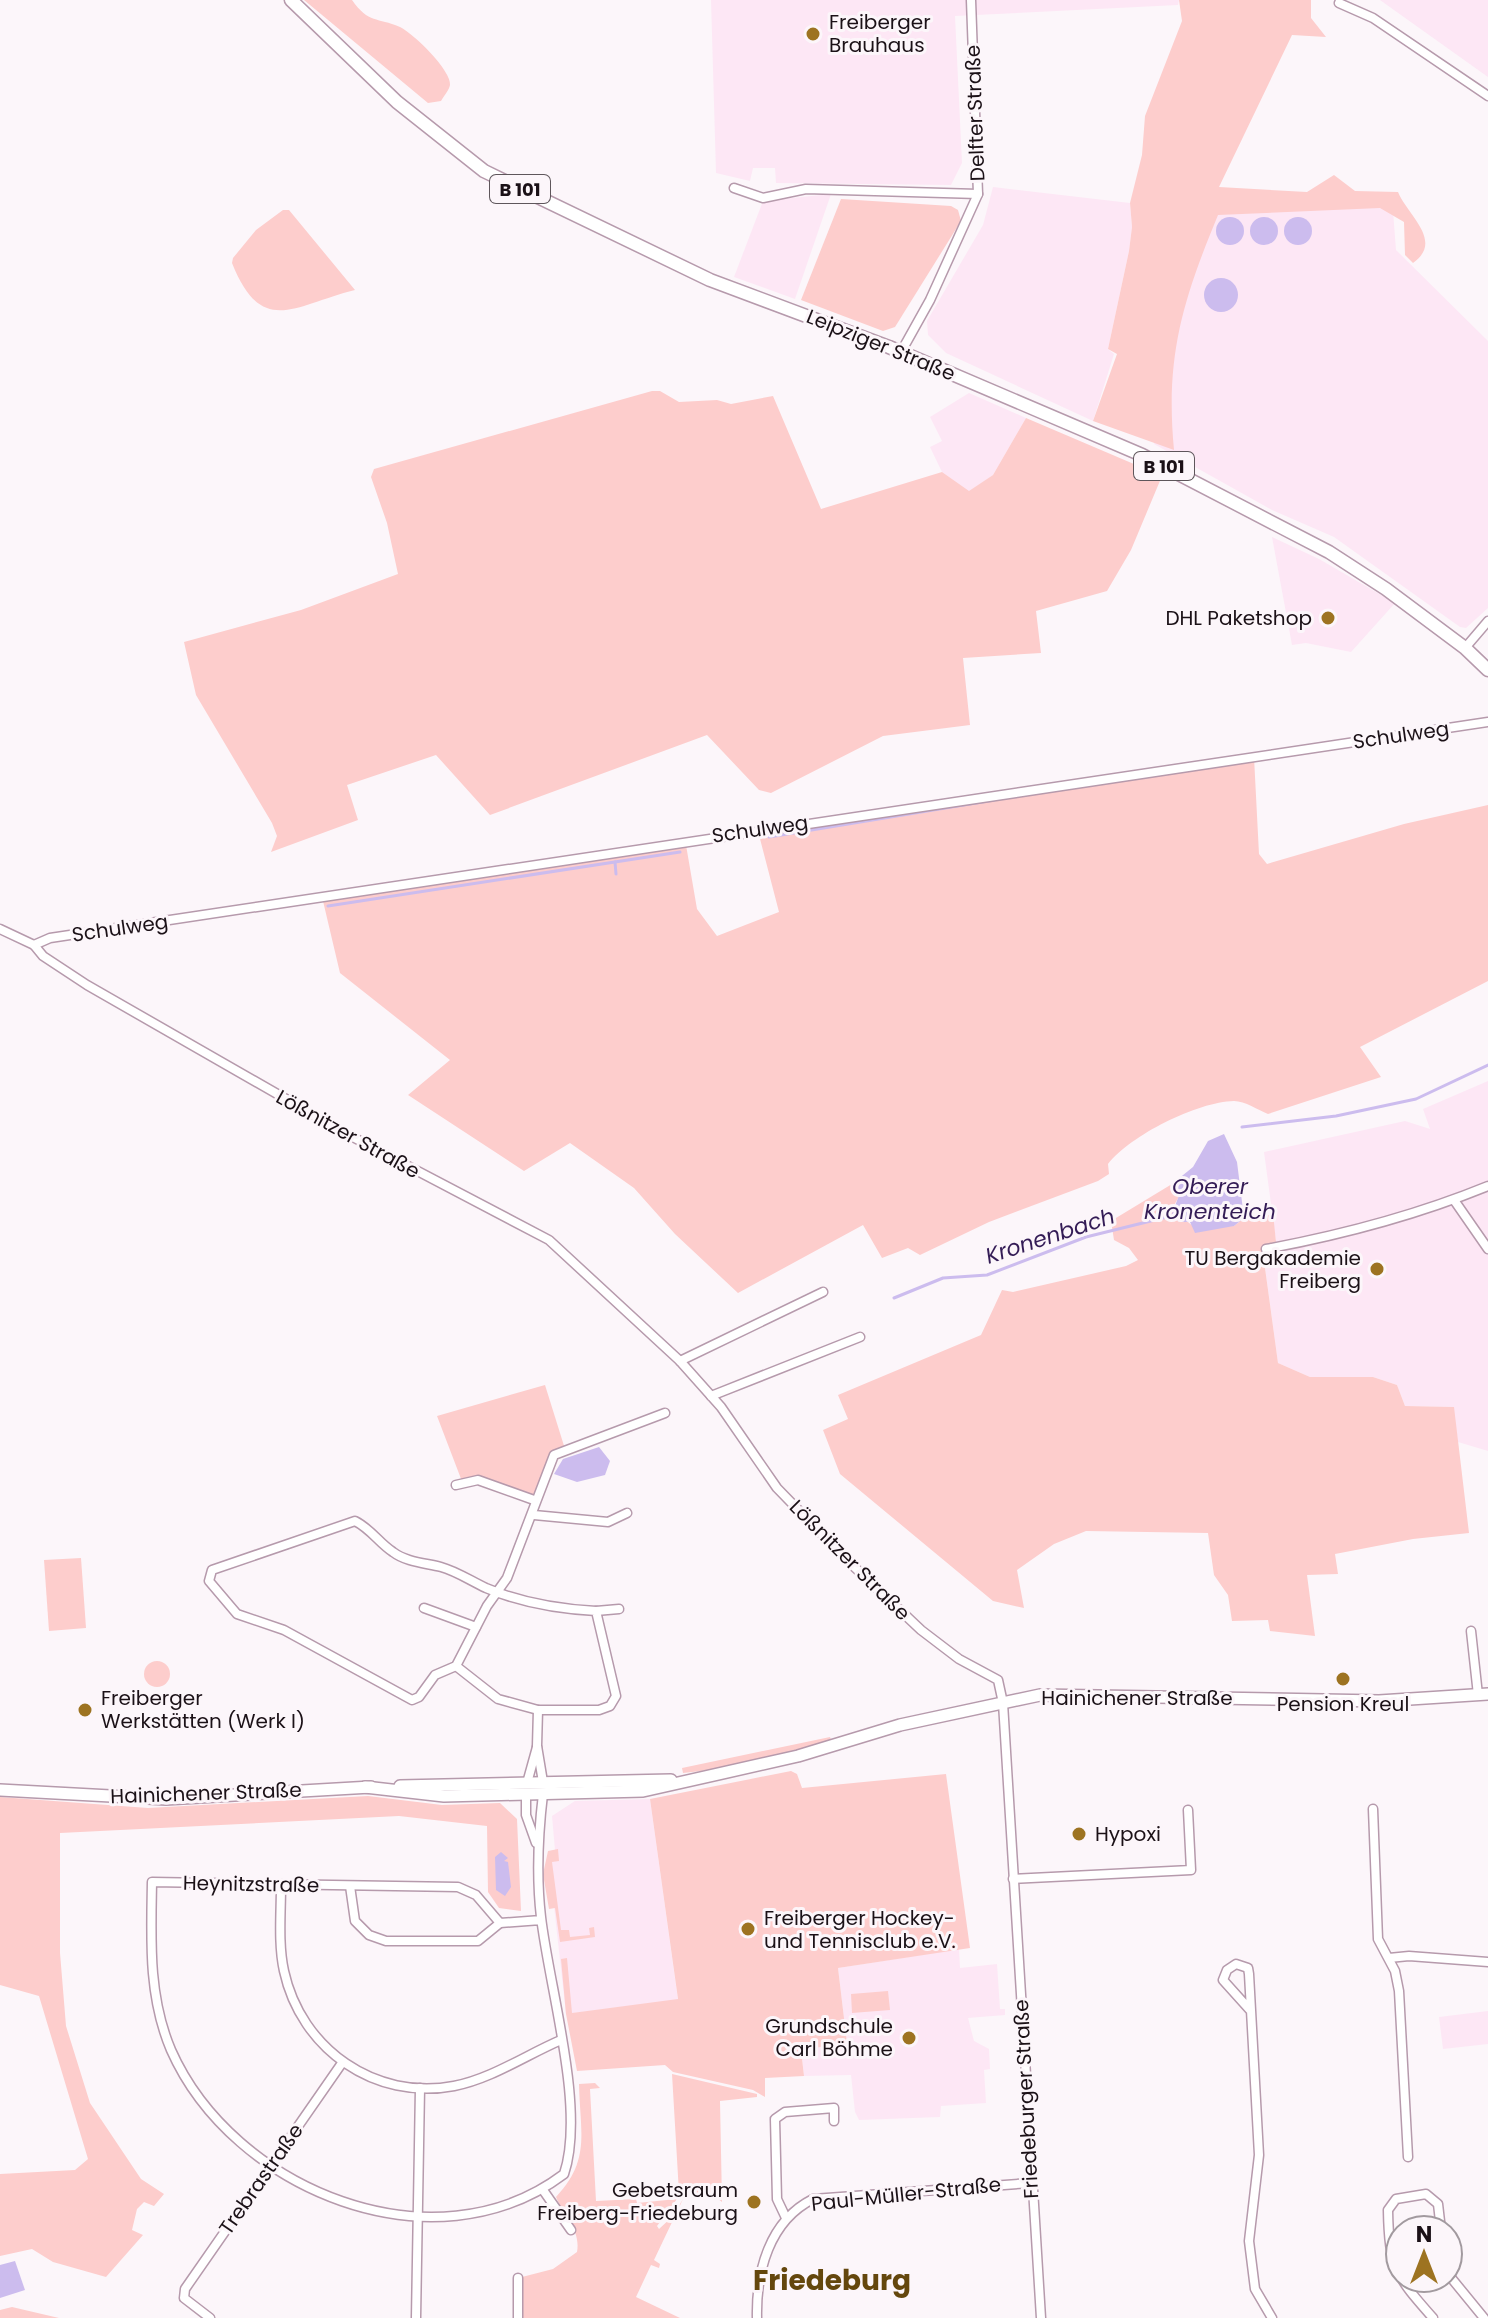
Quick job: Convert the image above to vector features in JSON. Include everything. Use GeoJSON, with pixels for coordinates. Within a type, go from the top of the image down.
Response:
{"type":"FeatureCollection","features":[{"type":"Feature","properties":{"kind":"main road","name":"Leipziger Straße"},"geometry":{"type":"LineString","coordinates":[[291,0],[397,102],[484,171],[710,280],[901,352],[1142,455],[1316,545],[1386,589],[1465,648],[1488,670]]}},
{"type":"Feature","properties":{"kind":"main road","name":"Hainichener Straße"},"geometry":{"type":"LineString","coordinates":[[0,1790],[166,1799],[365,1787],[543,1788],[700,1778],[798,1756],[900,1725],[1062,1694],[1364,1701],[1483,1695]]}},
{"type":"Feature","properties":{"kind":"street","name":"Delfter Straße"},"geometry":{"type":"LineString","coordinates":[[901,352],[930,300],[978,194],[971,0]]}},
{"type":"Feature","properties":{"kind":"street"},"geometry":{"type":"LineString","coordinates":[[1339,3],[1373,18],[1488,96]]}},
{"type":"Feature","properties":{"kind":"street"},"geometry":{"type":"LineString","coordinates":[[734,188],[763,198],[806,189],[978,194]]}},
{"type":"Feature","properties":{"kind":"street"},"geometry":{"type":"LineString","coordinates":[[1465,648],[1488,621]]}},
{"type":"Feature","properties":{"kind":"street","name":"Schulweg"},"geometry":{"type":"LineString","coordinates":[[34,945],[50,938],[694,839],[1488,722]]}},
{"type":"Feature","properties":{"kind":"street","name":"Lößnitzer Straße"},"geometry":{"type":"LineString","coordinates":[[0,929],[34,945],[43,956],[87,985],[361,1142],[549,1240],[680,1361],[711,1396],[777,1488],[921,1630],[959,1659],[998,1680],[1003,1703]]}},
{"type":"Feature","properties":{"kind":"street"},"geometry":{"type":"LineString","coordinates":[[1266,1249],[1317,1240],[1454,1200],[1488,1186]]}},
{"type":"Feature","properties":{"kind":"street"},"geometry":{"type":"LineString","coordinates":[[1454,1200],[1488,1249]]}},
{"type":"Feature","properties":{"kind":"street"},"geometry":{"type":"LineString","coordinates":[[680,1361],[823,1292]]}},
{"type":"Feature","properties":{"kind":"street"},"geometry":{"type":"LineString","coordinates":[[711,1396],[860,1337]]}},
{"type":"Feature","properties":{"kind":"street"},"geometry":{"type":"LineString","coordinates":[[619,1609],[558,1609],[498,1593],[442,1567],[393,1553],[368,1527],[355,1521],[212,1570],[209,1581],[237,1614],[284,1630],[403,1698],[419,1697],[435,1675],[456,1666],[498,1593],[534,1515],[534,1500],[554,1455],[665,1413]]}},
{"type":"Feature","properties":{"kind":"street"},"geometry":{"type":"LineString","coordinates":[[456,1485],[478,1480],[534,1500]]}},
{"type":"Feature","properties":{"kind":"street"},"geometry":{"type":"LineString","coordinates":[[534,1515],[608,1522],[627,1513]]}},
{"type":"Feature","properties":{"kind":"street"},"geometry":{"type":"LineString","coordinates":[[424,1608],[476,1627]]}},
{"type":"Feature","properties":{"kind":"street"},"geometry":{"type":"LineString","coordinates":[[456,1666],[498,1699],[538,1710],[599,1710],[610,1706],[616,1696],[596,1611]]}},
{"type":"Feature","properties":{"kind":"street"},"geometry":{"type":"LineString","coordinates":[[1471,1631],[1483,1695]]}},
{"type":"Feature","properties":{"kind":"street","name":"Friedeburger Straße"},"geometry":{"type":"LineString","coordinates":[[1003,1703],[1041,2318]]}},
{"type":"Feature","properties":{"kind":"street"},"geometry":{"type":"LineString","coordinates":[[271,2166],[297,2183],[338,2201],[417,2217],[489,2209],[543,2190],[564,2174],[568,2162],[567,2078],[541,1920],[536,1844],[543,1788],[537,1746],[538,1710]]}},
{"type":"Feature","properties":{"kind":"street"},"geometry":{"type":"LineString","coordinates":[[536,1844],[526,1815],[526,1788],[537,1746]]}},
{"type":"Feature","properties":{"kind":"street"},"geometry":{"type":"LineString","coordinates":[[1373,1809],[1378,1939],[1389,1958],[1399,1991],[1408,2157]]}},
{"type":"Feature","properties":{"kind":"street"},"geometry":{"type":"LineString","coordinates":[[1013,1879],[1191,1870],[1188,1810]]}},
{"type":"Feature","properties":{"kind":"street","name":"Heynitzstraße"},"geometry":{"type":"LineString","coordinates":[[271,2166],[217,2119],[189,2082],[171,2049],[158,2009],[152,1971],[152,1882],[467,1889],[500,1923]]}},
{"type":"Feature","properties":{"kind":"street"},"geometry":{"type":"LineString","coordinates":[[281,1886],[282,1952],[288,1988],[308,2028],[342,2063],[379,2081],[420,2088],[472,2080],[561,2040]]}},
{"type":"Feature","properties":{"kind":"street"},"geometry":{"type":"LineString","coordinates":[[350,1886],[355,1921],[369,1935],[386,1941],[478,1941],[500,1923],[541,1920]]}},
{"type":"Feature","properties":{"kind":"street"},"geometry":{"type":"LineString","coordinates":[[1389,1958],[1409,1956],[1488,1962]]}},
{"type":"Feature","properties":{"kind":"street"},"geometry":{"type":"LineString","coordinates":[[1250,2010],[1223,1980],[1227,1970],[1236,1964],[1248,1968],[1259,2155],[1249,2241],[1255,2289],[1272,2318]]}},
{"type":"Feature","properties":{"kind":"street","name":"Trebrastraße"},"geometry":{"type":"LineString","coordinates":[[210,2318],[184,2298],[185,2289],[342,2063]]}},
{"type":"Feature","properties":{"kind":"street"},"geometry":{"type":"LineString","coordinates":[[416,2318],[420,2088]]}},
{"type":"Feature","properties":{"kind":"street","name":"Paul-Müller-Straße"},"geometry":{"type":"LineString","coordinates":[[786,2218],[777,2199],[775,2119],[785,2112],[834,2108],[834,2121]]}},
{"type":"Feature","properties":{"kind":"street","name":"Paul-Müller-Straße"},"geometry":{"type":"LineString","coordinates":[[757,2318],[757,2292],[763,2262],[786,2218],[794,2209],[813,2199],[1031,2183]]}},
{"type":"Feature","properties":{"kind":"street"},"geometry":{"type":"LineString","coordinates":[[543,2190],[571,2230]]}},
{"type":"Feature","properties":{"kind":"street"},"geometry":{"type":"LineString","coordinates":[[1388,2214],[1396,2199],[1426,2194],[1438,2204],[1439,2214]]}},
{"type":"Feature","properties":{"kind":"street"},"geometry":{"type":"LineString","coordinates":[[518,2278],[518,2318]]}},
{"type":"Feature","properties":{"kind":"street"},"geometry":{"type":"LineString","coordinates":[[1412,2294],[1433,2318]]}},
{"type":"Feature","properties":{"kind":"street"},"geometry":{"type":"LineString","coordinates":[[1464,2294],[1484,2318]]}},
{"type":"Feature","properties":{"kind":"shaded area"},"geometry":{"type":"Polygon","coordinates":[[[304,0],[352,0],[374,19],[406,31],[431,53],[449,79],[450,85],[441,101],[428,103],[304,0]]]}},
{"type":"Feature","properties":{"kind":"shaded area"},"geometry":{"type":"Polygon","coordinates":[[[711,0],[1179,0],[1178,5],[955,16],[962,163],[951,185],[776,183],[775,168],[753,168],[750,181],[716,173],[711,0]]]}},
{"type":"Feature","properties":{"kind":"shaded area"},"geometry":{"type":"Polygon","coordinates":[[[1179,0],[1311,0],[1311,18],[1326,37],[1292,35],[1219,187],[1307,192],[1334,175],[1355,191],[1398,192],[1421,228],[1425,246],[1422,255],[1413,263],[1405,255],[1404,222],[1380,208],[1218,215],[1195,274],[1180,329],[1172,386],[1174,450],[1093,421],[1117,354],[1108,349],[1129,251],[1132,227],[1130,203],[1142,155],[1145,116],[1182,21],[1179,0]]]}},
{"type":"Feature","properties":{"kind":"shaded area"},"geometry":{"type":"Polygon","coordinates":[[[1380,0],[1488,0],[1488,77],[1380,0]]]}},
{"type":"Feature","properties":{"kind":"shaded area"},"geometry":{"type":"Polygon","coordinates":[[[993,187],[1130,203],[1132,227],[1129,251],[1108,349],[1114,354],[1093,421],[946,353],[928,335],[927,321],[983,225],[993,187]]]}},
{"type":"Feature","properties":{"kind":"shaded area"},"geometry":{"type":"Polygon","coordinates":[[[831,194],[795,299],[734,277],[763,201],[831,194]]]}},
{"type":"Feature","properties":{"kind":"shaded area"},"geometry":{"type":"Polygon","coordinates":[[[1203,198],[1392,198],[1396,250],[1488,341],[1488,608],[1466,628],[1460,627],[1334,537],[1272,510],[1154,444],[1203,198]]]}},
{"type":"Feature","properties":{"kind":"shaded area"},"geometry":{"type":"Polygon","coordinates":[[[841,199],[951,206],[958,210],[961,221],[895,327],[883,331],[801,300],[841,199]]]}},
{"type":"Feature","properties":{"kind":"shaded area"},"geometry":{"type":"Polygon","coordinates":[[[283,210],[289,210],[355,290],[282,310],[268,308],[255,301],[243,286],[232,263],[233,258],[256,230],[283,210]]]}},
{"type":"Feature","properties":{"kind":"shaded area"},"geometry":{"type":"Polygon","coordinates":[[[660,391],[679,402],[717,400],[731,404],[773,396],[821,509],[942,472],[969,491],[993,475],[1026,418],[1162,476],[1131,550],[1107,591],[1036,611],[1041,653],[963,658],[970,725],[883,736],[771,793],[759,790],[707,735],[490,815],[436,755],[347,785],[358,820],[271,852],[277,836],[272,823],[196,695],[184,642],[301,610],[398,574],[387,523],[371,477],[374,469],[660,391]]]}},
{"type":"Feature","properties":{"kind":"shaded area"},"geometry":{"type":"Polygon","coordinates":[[[969,393],[1026,418],[993,475],[969,492],[942,472],[930,447],[942,441],[930,417],[969,393]]]}},
{"type":"Feature","properties":{"kind":"shaded area"},"geometry":{"type":"Polygon","coordinates":[[[1272,537],[1319,559],[1395,603],[1351,652],[1306,643],[1292,645],[1272,537]]]}},
{"type":"Feature","properties":{"kind":"shaded area"},"geometry":{"type":"Polygon","coordinates":[[[1254,757],[1259,854],[1267,864],[1404,824],[1488,805],[1488,981],[1360,1047],[1381,1077],[1268,1114],[1238,1101],[1202,1107],[1166,1122],[1132,1142],[1108,1164],[1109,1174],[1098,1181],[989,1222],[920,1255],[908,1248],[882,1258],[863,1225],[738,1293],[675,1234],[634,1188],[570,1143],[524,1171],[408,1095],[450,1060],[340,973],[323,901],[686,845],[697,909],[717,936],[779,912],[759,835],[1254,757]]]}},
{"type":"Feature","properties":{"kind":"shaded area","name":"TU Bergakademie Freiberg"},"geometry":{"type":"Polygon","coordinates":[[[1488,1081],[1488,1451],[1458,1442],[1453,1407],[1405,1406],[1397,1385],[1373,1377],[1310,1377],[1278,1363],[1262,1245],[1276,1241],[1264,1152],[1405,1121],[1430,1129],[1423,1109],[1488,1081]]]}},
{"type":"Feature","properties":{"kind":"shaded area"},"geometry":{"type":"Polygon","coordinates":[[[1172,1184],[1181,1193],[1172,1209],[1194,1227],[1234,1226],[1244,1218],[1260,1219],[1273,1213],[1276,1242],[1262,1246],[1278,1363],[1310,1377],[1373,1377],[1397,1385],[1405,1406],[1454,1407],[1469,1533],[1413,1539],[1335,1554],[1338,1574],[1307,1575],[1315,1636],[1270,1631],[1268,1620],[1232,1621],[1228,1595],[1214,1575],[1208,1533],[1086,1531],[1054,1544],[1017,1570],[1024,1608],[993,1601],[840,1474],[823,1430],[848,1419],[838,1395],[981,1335],[1002,1290],[1013,1292],[1126,1266],[1138,1260],[1129,1248],[1114,1240],[1111,1221],[1172,1184]]]}},
{"type":"Feature","properties":{"kind":"shaded area"},"geometry":{"type":"Polygon","coordinates":[[[545,1385],[565,1449],[554,1455],[534,1500],[478,1480],[463,1484],[437,1416],[545,1385]]]}},
{"type":"Feature","properties":{"kind":"shaded area"},"geometry":{"type":"Polygon","coordinates":[[[81,1558],[86,1628],[49,1631],[44,1560],[81,1558]]]}},
{"type":"Feature","properties":{"kind":"shaded area"},"geometry":{"type":"Polygon","coordinates":[[[157,1661],[166,1665],[170,1674],[166,1683],[157,1687],[148,1683],[144,1674],[148,1665],[157,1661]]]}},
{"type":"Feature","properties":{"kind":"shaded area"},"geometry":{"type":"Polygon","coordinates":[[[830,1737],[832,1742],[719,1769],[683,1773],[682,1768],[830,1737]]]}},
{"type":"Feature","properties":{"kind":"shaded area"},"geometry":{"type":"Polygon","coordinates":[[[791,1771],[797,1774],[802,1788],[946,1774],[970,1948],[838,1968],[847,2043],[801,2050],[804,2076],[765,2078],[765,2097],[753,2090],[673,2072],[665,2065],[577,2071],[566,2014],[561,1959],[567,1958],[572,2013],[678,1999],[650,1799],[791,1771]]]}},
{"type":"Feature","properties":{"kind":"shaded area"},"geometry":{"type":"Polygon","coordinates":[[[368,1796],[442,1805],[500,1803],[517,1819],[521,1911],[499,1908],[488,1892],[487,1826],[399,1816],[60,1833],[60,1953],[66,2026],[90,2103],[141,2179],[164,2194],[154,2206],[144,2202],[137,2209],[132,2230],[143,2235],[106,2277],[53,2262],[32,2249],[0,2256],[0,2174],[75,2170],[88,2159],[39,1996],[0,1985],[0,1797],[148,1808],[368,1796]]]}},
{"type":"Feature","properties":{"kind":"shaded area"},"geometry":{"type":"Polygon","coordinates":[[[650,1799],[678,2000],[566,2014],[550,1870],[555,1850],[552,1816],[575,1801],[650,1799]]]}},
{"type":"Feature","properties":{"kind":"shaded area"},"geometry":{"type":"Polygon","coordinates":[[[558,1849],[559,1861],[552,1862],[561,1930],[569,1930],[570,1937],[590,1935],[589,1928],[594,1927],[595,1937],[560,1942],[555,1908],[549,1909],[543,1874],[548,1851],[558,1849]]]}},
{"type":"Feature","properties":{"kind":"shaded area","name":"Grundschule Carl Böhme"},"geometry":{"type":"Polygon","coordinates":[[[959,1949],[960,1968],[997,1964],[1000,2009],[1005,2009],[1005,2015],[968,2018],[974,2041],[989,2049],[990,2069],[984,2070],[986,2103],[941,2106],[940,2117],[859,2120],[855,2112],[851,2075],[804,2076],[801,2050],[847,2043],[838,1968],[959,1949]]]}},
{"type":"Feature","properties":{"kind":"shaded area"},"geometry":{"type":"Polygon","coordinates":[[[888,1991],[890,2010],[852,2013],[851,1994],[888,1991]]]}},
{"type":"Feature","properties":{"kind":"shaded area"},"geometry":{"type":"Polygon","coordinates":[[[1488,2011],[1488,2044],[1443,2049],[1439,2017],[1488,2011]]]}},
{"type":"Feature","properties":{"kind":"shaded area"},"geometry":{"type":"Polygon","coordinates":[[[672,2074],[757,2094],[757,2097],[720,2101],[722,2202],[712,2194],[683,2196],[679,2193],[672,2074]]]}},
{"type":"Feature","properties":{"kind":"shaded area"},"geometry":{"type":"Polygon","coordinates":[[[595,2083],[600,2088],[590,2089],[596,2201],[636,2199],[637,2203],[677,2199],[657,2226],[659,2229],[672,2217],[683,2199],[654,2260],[660,2264],[659,2268],[651,2265],[636,2297],[680,2318],[521,2318],[522,2277],[553,2269],[577,2252],[577,2237],[556,2197],[579,2158],[579,2084],[595,2083]]]}},
{"type":"Feature","properties":{"kind":"shaded area"},"geometry":{"type":"Polygon","coordinates":[[[12,2307],[59,2318],[0,2318],[0,2310],[12,2307]]]}},
{"type":"Feature","properties":{"kind":"water"},"geometry":{"type":"Polygon","coordinates":[[[1230,217],[1240,221],[1244,231],[1240,241],[1230,245],[1220,241],[1216,231],[1220,221],[1230,217]]]}},
{"type":"Feature","properties":{"kind":"water"},"geometry":{"type":"Polygon","coordinates":[[[1264,217],[1274,221],[1278,231],[1274,241],[1264,245],[1254,241],[1250,231],[1254,221],[1264,217]]]}},
{"type":"Feature","properties":{"kind":"water"},"geometry":{"type":"Polygon","coordinates":[[[1298,217],[1308,221],[1312,231],[1308,241],[1298,245],[1288,241],[1284,231],[1288,221],[1298,217]]]}},
{"type":"Feature","properties":{"kind":"water"},"geometry":{"type":"Polygon","coordinates":[[[1221,278],[1233,283],[1238,295],[1233,307],[1221,312],[1209,307],[1204,295],[1209,283],[1221,278]]]}},
{"type":"Feature","properties":{"kind":"water","name":"Oberer Kronenteich"},"geometry":{"type":"Polygon","coordinates":[[[1224,1134],[1237,1162],[1244,1218],[1234,1226],[1195,1233],[1190,1222],[1180,1222],[1171,1216],[1180,1193],[1172,1184],[1193,1167],[1208,1141],[1224,1134]]]}},
{"type":"Feature","properties":{"kind":"water"},"geometry":{"type":"Polygon","coordinates":[[[599,1447],[610,1461],[605,1475],[577,1482],[554,1474],[563,1459],[599,1447]]]}},
{"type":"Feature","properties":{"kind":"water"},"geometry":{"type":"Polygon","coordinates":[[[501,1852],[508,1858],[504,1861],[508,1862],[511,1887],[505,1896],[496,1890],[495,1857],[501,1852]]]}},
{"type":"Feature","properties":{"kind":"water"},"geometry":{"type":"Polygon","coordinates":[[[15,2261],[25,2290],[0,2298],[0,2265],[15,2261]]]}},
{"type":"Feature","properties":{"kind":"waterway"},"geometry":{"type":"LineString","coordinates":[[769,837],[994,800]]}},
{"type":"Feature","properties":{"kind":"waterway"},"geometry":{"type":"LineString","coordinates":[[328,906],[680,852]]}},
{"type":"Feature","properties":{"kind":"waterway"},"geometry":{"type":"LineString","coordinates":[[615,862],[616,874]]}},
{"type":"Feature","properties":{"kind":"waterway","name":"Kronenbach"},"geometry":{"type":"LineString","coordinates":[[1242,1127],[1336,1116],[1416,1099],[1488,1065]]}},
{"type":"Feature","properties":{"kind":"waterway","name":"Kronenbach"},"geometry":{"type":"LineString","coordinates":[[894,1298],[943,1278],[987,1275],[1086,1237],[1171,1216]]}},
{"type":"Feature","properties":{"kind":"place","name":"Freiberger Brauhaus"},"geometry":{"type":"Point","coordinates":[813,34]}},
{"type":"Feature","properties":{"kind":"place","name":"DHL Paketshop"},"geometry":{"type":"Point","coordinates":[1328,618]}},
{"type":"Feature","properties":{"kind":"place","name":"TU Bergakademie Freiberg"},"geometry":{"type":"Point","coordinates":[1377,1269]}},
{"type":"Feature","properties":{"kind":"place","name":"Pension Kreul"},"geometry":{"type":"Point","coordinates":[1343,1679]}},
{"type":"Feature","properties":{"kind":"place","name":"Freiberger Werkstätten (Werk I)"},"geometry":{"type":"Point","coordinates":[85,1710]}},
{"type":"Feature","properties":{"kind":"place","name":"Hypoxi"},"geometry":{"type":"Point","coordinates":[1079,1834]}},
{"type":"Feature","properties":{"kind":"place","name":"Freiberger Hockey- und Tennisclub e.V."},"geometry":{"type":"Point","coordinates":[748,1929]}},
{"type":"Feature","properties":{"kind":"place","name":"Grundschule Carl Böhme"},"geometry":{"type":"Point","coordinates":[909,2038]}},
{"type":"Feature","properties":{"kind":"place","name":"Gebetsraum Freiberg-Friedeburg"},"geometry":{"type":"Point","coordinates":[754,2202]}},
{"type":"Feature","properties":{"kind":"district","name":"Friedeburg"},"geometry":{"type":"Point","coordinates":[832,2280]}}]}
